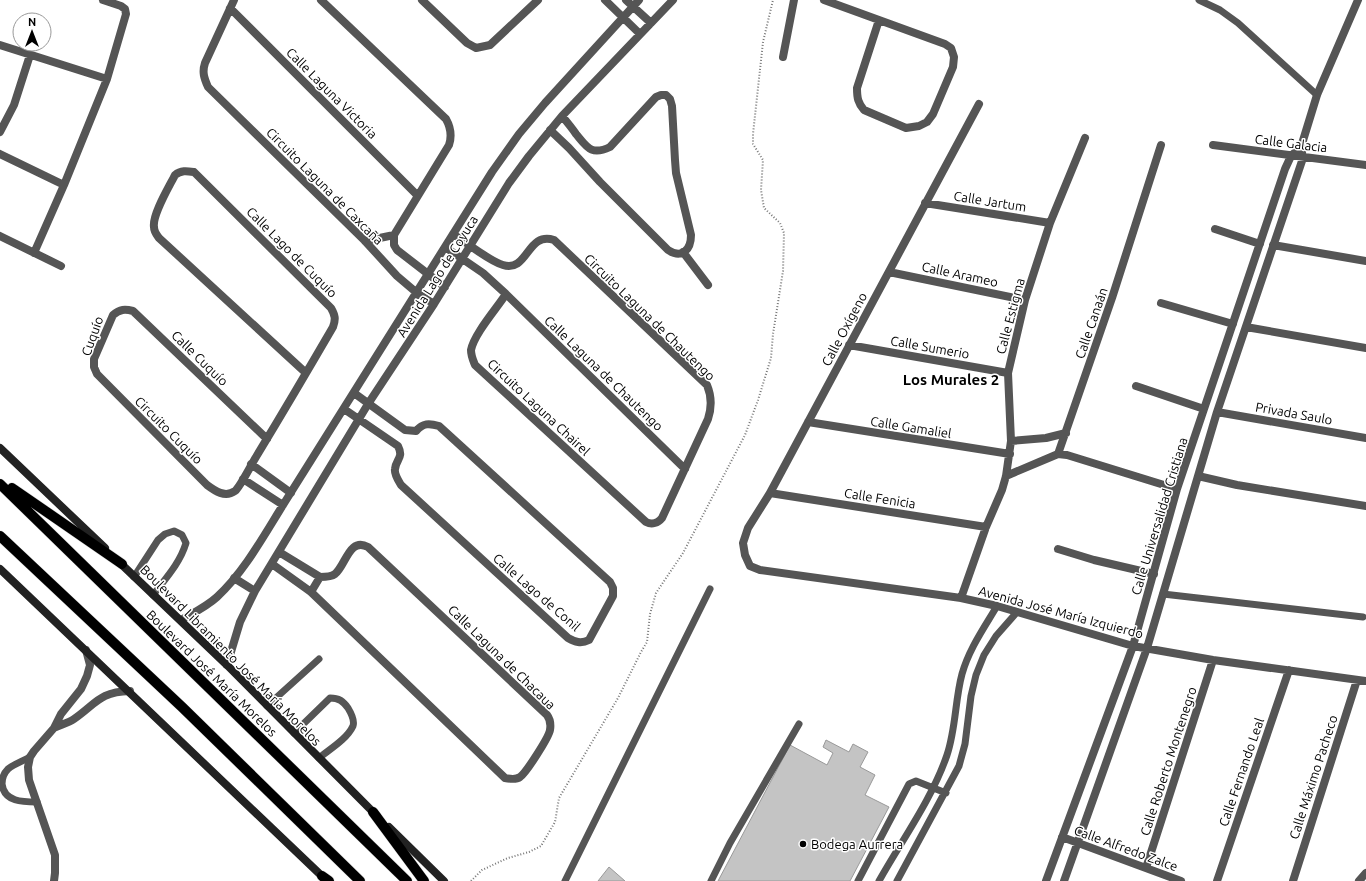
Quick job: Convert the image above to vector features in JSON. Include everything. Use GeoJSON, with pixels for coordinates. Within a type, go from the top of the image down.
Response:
{"type":"FeatureCollection","features":[{"type":"Feature","properties":{"kind":"main road"},"geometry":{"type":"LineString","coordinates":[[0,480],[122,564]]}},
{"type":"Feature","properties":{"kind":"main road","name":"Boulevard José María Morelos"},"geometry":{"type":"LineString","coordinates":[[0,484],[407,881]]}},
{"type":"Feature","properties":{"kind":"main road"},"geometry":{"type":"LineString","coordinates":[[0,536],[182,707],[360,881]]}},
{"type":"Feature","properties":{"kind":"main road"},"geometry":{"type":"LineString","coordinates":[[373,812],[424,881]]}},
{"type":"Feature","properties":{"kind":"street"},"geometry":{"type":"LineString","coordinates":[[34,253],[64,185],[106,80],[126,14],[125,9],[121,6],[104,0]]}},
{"type":"Feature","properties":{"kind":"street"},"geometry":{"type":"LineString","coordinates":[[321,0],[446,119],[449,124],[451,138],[449,145],[394,235],[394,245],[397,250],[445,287]]}},
{"type":"Feature","properties":{"kind":"street"},"geometry":{"type":"LineString","coordinates":[[422,0],[467,43],[476,48],[490,45],[532,2]]}},
{"type":"Feature","properties":{"kind":"street"},"geometry":{"type":"LineString","coordinates":[[605,0],[640,34]]}},
{"type":"Feature","properties":{"kind":"street"},"geometry":{"type":"LineString","coordinates":[[626,0],[651,22]]}},
{"type":"Feature","properties":{"kind":"street","name":"Avenida Lago de Coyuca"},"geometry":{"type":"LineString","coordinates":[[181,620],[202,609],[217,597],[252,555],[492,172],[519,134],[545,103],[639,0]]}},
{"type":"Feature","properties":{"kind":"street","name":"Avenida Lago de Coyuca"},"geometry":{"type":"LineString","coordinates":[[227,665],[240,622],[255,591],[368,404],[445,287],[509,183],[562,116],[673,0]]}},
{"type":"Feature","properties":{"kind":"street"},"geometry":{"type":"LineString","coordinates":[[783,57],[794,0]]}},
{"type":"Feature","properties":{"kind":"street"},"geometry":{"type":"LineString","coordinates":[[824,0],[879,20],[945,44],[951,48],[954,57],[953,67],[933,114],[927,122],[919,126],[906,128],[864,110],[859,105],[857,88],[879,20]]}},
{"type":"Feature","properties":{"kind":"street"},"geometry":{"type":"LineString","coordinates":[[1303,158],[1301,147],[1317,95],[1358,0]]}},
{"type":"Feature","properties":{"kind":"street","name":"Calle Laguna Victoria"},"geometry":{"type":"LineString","coordinates":[[232,4],[417,196]]}},
{"type":"Feature","properties":{"kind":"street","name":"Circuito Laguna de Caxcaña"},"geometry":{"type":"LineString","coordinates":[[232,4],[205,63],[203,70],[204,80],[208,87],[365,241],[397,276],[417,293],[434,304]]}},
{"type":"Feature","properties":{"kind":"street"},"geometry":{"type":"LineString","coordinates":[[0,45],[106,80]]}},
{"type":"Feature","properties":{"kind":"street"},"geometry":{"type":"LineString","coordinates":[[0,132],[14,105],[30,55]]}},
{"type":"Feature","properties":{"kind":"street"},"geometry":{"type":"LineString","coordinates":[[550,130],[668,250],[677,254],[688,249],[691,244],[691,235],[676,173],[672,106],[670,99],[666,95],[656,97],[610,147],[603,150],[595,150],[585,146],[562,116]]}},
{"type":"Feature","properties":{"kind":"street","name":"Calle Oxígeno"},"geometry":{"type":"LineString","coordinates":[[750,566],[745,555],[743,543],[748,528],[770,493],[848,345],[979,104]]}},
{"type":"Feature","properties":{"kind":"street","name":"Calle Estigma"},"geometry":{"type":"LineString","coordinates":[[961,598],[1006,476],[1011,441],[1008,373],[1025,300],[1050,223],[1085,138]]}},
{"type":"Feature","properties":{"kind":"street","name":"Calle Canaán"},"geometry":{"type":"LineString","coordinates":[[1058,454],[1112,298],[1161,145]]}},
{"type":"Feature","properties":{"kind":"street","name":"Calle Galacia"},"geometry":{"type":"LineString","coordinates":[[1213,145],[1303,158],[1366,165]]}},
{"type":"Feature","properties":{"kind":"street"},"geometry":{"type":"LineString","coordinates":[[1291,156],[1301,147]]}},
{"type":"Feature","properties":{"kind":"street"},"geometry":{"type":"LineString","coordinates":[[0,154],[64,185]]}},
{"type":"Feature","properties":{"kind":"street","name":"Calle Universalidad Cristiana"},"geometry":{"type":"LineString","coordinates":[[1046,881],[1133,646],[1178,489],[1291,156]]}},
{"type":"Feature","properties":{"kind":"street","name":"Calle Universalidad Cristiana"},"geometry":{"type":"LineString","coordinates":[[1064,881],[1147,648],[1218,412],[1303,158]]}},
{"type":"Feature","properties":{"kind":"street","name":"Calle Lago de Cuquío"},"geometry":{"type":"LineString","coordinates":[[236,490],[334,327],[336,320],[335,314],[331,308],[194,172],[186,170],[178,172],[175,175],[155,217],[155,232],[159,238],[306,373]]}},
{"type":"Feature","properties":{"kind":"street","name":"Calle Jartum"},"geometry":{"type":"LineString","coordinates":[[925,203],[1050,223]]}},
{"type":"Feature","properties":{"kind":"street"},"geometry":{"type":"LineString","coordinates":[[1215,229],[1260,244]]}},
{"type":"Feature","properties":{"kind":"street","name":"Circuito Laguna de Chautengo"},"geometry":{"type":"LineString","coordinates":[[453,234],[494,261],[503,265],[511,266],[520,262],[537,241],[545,238],[554,240],[707,385],[712,401],[708,419],[662,518],[652,524]]}},
{"type":"Feature","properties":{"kind":"street"},"geometry":{"type":"LineString","coordinates":[[365,241],[394,235]]}},
{"type":"Feature","properties":{"kind":"street"},"geometry":{"type":"LineString","coordinates":[[0,236],[61,266]]}},
{"type":"Feature","properties":{"kind":"street"},"geometry":{"type":"LineString","coordinates":[[1273,245],[1366,261]]}},
{"type":"Feature","properties":{"kind":"street"},"geometry":{"type":"LineString","coordinates":[[445,247],[483,273],[506,294]]}},
{"type":"Feature","properties":{"kind":"street"},"geometry":{"type":"LineString","coordinates":[[683,252],[708,285]]}},
{"type":"Feature","properties":{"kind":"street","name":"Calle Arameo"},"geometry":{"type":"LineString","coordinates":[[889,272],[1025,300]]}},
{"type":"Feature","properties":{"kind":"street","name":"Calle Laguna de Chautengo"},"geometry":{"type":"LineString","coordinates":[[506,294],[685,469]]}},
{"type":"Feature","properties":{"kind":"street","name":"Circuito Laguna Chairel"},"geometry":{"type":"LineString","coordinates":[[506,294],[476,337],[471,351],[473,361],[646,522],[652,524]]}},
{"type":"Feature","properties":{"kind":"street"},"geometry":{"type":"LineString","coordinates":[[1161,303],[1233,324]]}},
{"type":"Feature","properties":{"kind":"street","name":"Calle Cuquío"},"geometry":{"type":"LineString","coordinates":[[113,315],[118,310],[125,309],[133,311],[267,439]]}},
{"type":"Feature","properties":{"kind":"street","name":"Cuquío"},"geometry":{"type":"LineString","coordinates":[[94,366],[94,359],[113,315]]}},
{"type":"Feature","properties":{"kind":"street"},"geometry":{"type":"LineString","coordinates":[[1246,327],[1366,348]]}},
{"type":"Feature","properties":{"kind":"street","name":"Calle Sumerio"},"geometry":{"type":"LineString","coordinates":[[848,345],[1008,373]]}},
{"type":"Feature","properties":{"kind":"street","name":"Circuito Cuquío"},"geometry":{"type":"LineString","coordinates":[[94,366],[97,374],[207,485],[216,492],[230,493],[236,490]]}},
{"type":"Feature","properties":{"kind":"street"},"geometry":{"type":"LineString","coordinates":[[1136,386],[1204,409]]}},
{"type":"Feature","properties":{"kind":"street","name":"Calle Lago de Conil"},"geometry":{"type":"LineString","coordinates":[[344,409],[398,446],[401,451],[401,455],[395,469],[401,485],[568,638],[578,642],[585,642],[589,640],[613,596],[613,588],[610,582],[439,426],[428,424],[421,425],[416,431],[405,430],[354,393]]}},
{"type":"Feature","properties":{"kind":"street","name":"Privada Saulo"},"geometry":{"type":"LineString","coordinates":[[1218,412],[1366,438]]}},
{"type":"Feature","properties":{"kind":"street","name":"Calle Gamaliel"},"geometry":{"type":"LineString","coordinates":[[808,422],[1010,454]]}},
{"type":"Feature","properties":{"kind":"street"},"geometry":{"type":"LineString","coordinates":[[1011,441],[1046,438],[1066,433]]}},
{"type":"Feature","properties":{"kind":"street","name":"Boulevard Libramiento José María Morelos"},"geometry":{"type":"LineString","coordinates":[[0,448],[134,577],[181,620],[444,881]]}},
{"type":"Feature","properties":{"kind":"street"},"geometry":{"type":"LineString","coordinates":[[1006,476],[1058,454],[1067,455],[1178,489]]}},
{"type":"Feature","properties":{"kind":"street"},"geometry":{"type":"LineString","coordinates":[[251,464],[291,493]]}},
{"type":"Feature","properties":{"kind":"street"},"geometry":{"type":"LineString","coordinates":[[1198,476],[1237,485],[1366,506]]}},
{"type":"Feature","properties":{"kind":"street"},"geometry":{"type":"LineString","coordinates":[[243,479],[283,506]]}},
{"type":"Feature","properties":{"kind":"street","name":"Calle Fenicia"},"geometry":{"type":"LineString","coordinates":[[770,493],[986,527]]}},
{"type":"Feature","properties":{"kind":"street","name":"Calle Laguna de Chacaua"},"geometry":{"type":"LineString","coordinates":[[272,564],[311,592],[505,778],[517,778],[525,773],[550,733],[551,723],[547,715],[368,547],[361,544],[354,547],[336,574],[320,577]]}},
{"type":"Feature","properties":{"kind":"street"},"geometry":{"type":"LineString","coordinates":[[1058,549],[1094,560],[1154,574]]}},
{"type":"Feature","properties":{"kind":"street"},"geometry":{"type":"LineString","coordinates":[[279,552],[320,577],[311,592]]}},
{"type":"Feature","properties":{"kind":"street","name":"Avenida José María Izquierdo"},"geometry":{"type":"LineString","coordinates":[[750,566],[760,570],[961,598],[997,606],[1133,646],[1213,660],[1366,681]]}},
{"type":"Feature","properties":{"kind":"street"},"geometry":{"type":"LineString","coordinates":[[0,569],[326,879]]}},
{"type":"Feature","properties":{"kind":"street"},"geometry":{"type":"LineString","coordinates":[[234,578],[255,591]]}},
{"type":"Feature","properties":{"kind":"street"},"geometry":{"type":"LineString","coordinates":[[54,881],[55,855],[29,780],[28,767],[30,757],[54,728],[61,714],[81,689],[90,665],[86,650]]}},
{"type":"Feature","properties":{"kind":"street","name":"Calle Roberto Montenegro"},"geometry":{"type":"LineString","coordinates":[[1146,868],[1213,660]]}},
{"type":"Feature","properties":{"kind":"street","name":"Calle Fernando Leal"},"geometry":{"type":"LineString","coordinates":[[1217,881],[1289,670]]}},
{"type":"Feature","properties":{"kind":"street","name":"Calle Máximo Pacheco"},"geometry":{"type":"LineString","coordinates":[[1293,881],[1357,680]]}},
{"type":"Feature","properties":{"kind":"street"},"geometry":{"type":"LineString","coordinates":[[54,728],[73,720],[104,695],[130,691]]}},
{"type":"Feature","properties":{"kind":"street","name":"Calle Alfredo Zalce"},"geometry":{"type":"LineString","coordinates":[[1062,838],[1181,881]]}},
{"type":"Feature","properties":{"kind":"street"},"geometry":{"type":"LineString","coordinates":[[1360,881],[1366,873]]}},
{"type":"Feature","properties":{"kind":"lane"},"geometry":{"type":"LineString","coordinates":[[1199,0],[1220,10],[1238,23],[1317,95]]}},
{"type":"Feature","properties":{"kind":"lane"},"geometry":{"type":"LineString","coordinates":[[134,577],[158,540],[165,534],[174,530],[182,535],[186,543],[183,552],[177,564],[153,594]]}},
{"type":"Feature","properties":{"kind":"lane"},"geometry":{"type":"LineString","coordinates":[[565,881],[710,589]]}},
{"type":"Feature","properties":{"kind":"lane"},"geometry":{"type":"LineString","coordinates":[[1163,594],[1363,617]]}},
{"type":"Feature","properties":{"kind":"lane"},"geometry":{"type":"LineString","coordinates":[[879,881],[939,775],[950,746],[962,674],[969,654],[997,606]]}},
{"type":"Feature","properties":{"kind":"lane"},"geometry":{"type":"LineString","coordinates":[[897,881],[946,793],[959,766],[965,744],[971,696],[976,675],[984,655],[996,636],[1017,612]]}},
{"type":"Feature","properties":{"kind":"lane"},"geometry":{"type":"LineString","coordinates":[[267,706],[319,659]]}},
{"type":"Feature","properties":{"kind":"lane"},"geometry":{"type":"LineString","coordinates":[[294,733],[330,698],[337,698],[343,702],[353,718],[353,725],[344,738],[319,758]]}},
{"type":"Feature","properties":{"kind":"lane"},"geometry":{"type":"LineString","coordinates":[[711,881],[730,843],[799,724]]}},
{"type":"Feature","properties":{"kind":"lane"},"geometry":{"type":"LineString","coordinates":[[30,757],[8,769],[4,774],[2,784],[4,791],[9,798],[16,801],[37,802]]}},
{"type":"Feature","properties":{"kind":"lane"},"geometry":{"type":"LineString","coordinates":[[858,881],[909,784],[916,781],[946,793]]}},
{"type":"Feature","properties":{"kind":"building","name":"Bodega Aurrera"},"geometry":{"type":"Polygon","coordinates":[[[826,740],[849,752],[853,744],[868,752],[860,767],[875,775],[865,795],[889,807],[850,881],[718,881],[790,745],[827,765],[833,753],[823,747],[826,740]]]}},
{"type":"Feature","properties":{"kind":"building"},"geometry":{"type":"Polygon","coordinates":[[[609,867],[625,881],[598,881],[609,867]]]}},
{"type":"Feature","properties":{"kind":"place","name":"Bodega Aurrera"},"geometry":{"type":"Point","coordinates":[803,844]}},
{"type":"Feature","properties":{"kind":"district","name":"Los Murales 2"},"geometry":{"type":"Point","coordinates":[951,380]}}]}
